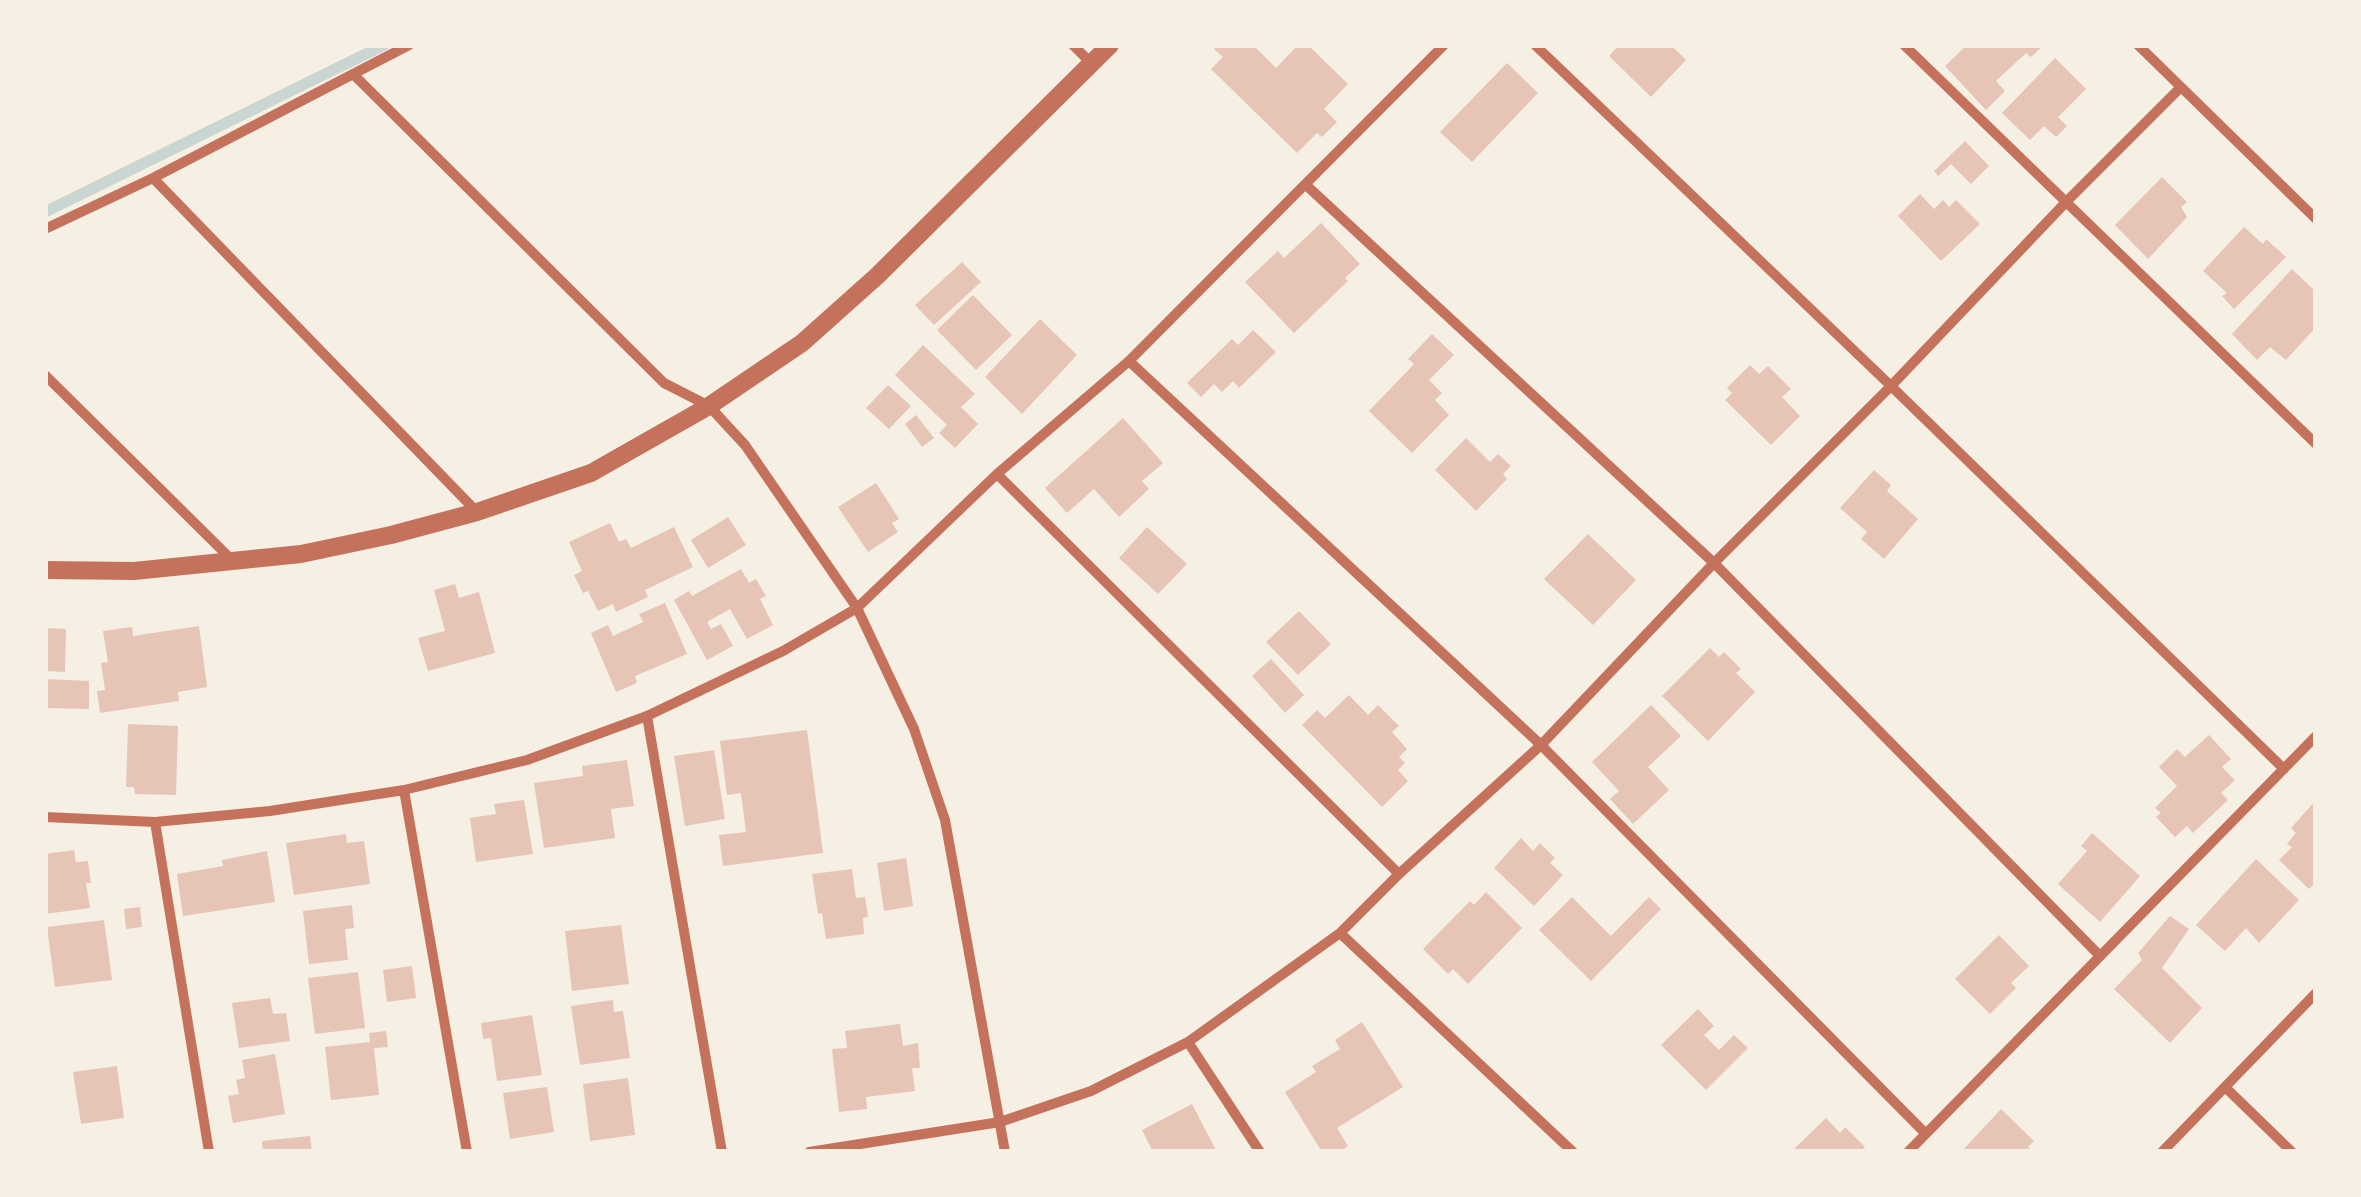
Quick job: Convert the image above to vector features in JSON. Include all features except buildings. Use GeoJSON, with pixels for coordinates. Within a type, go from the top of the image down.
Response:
{"type":"FeatureCollection","features":[{"type":"Feature","properties":{"kind":"street"},"geometry":{"type":"LineString","coordinates":[[45,229],[409,45]]}},
{"type":"Feature","properties":{"kind":"street"},"geometry":{"type":"LineString","coordinates":[[1073,45],[1092,63]]}},
{"type":"Feature","properties":{"kind":"street"},"geometry":{"type":"LineString","coordinates":[[45,570],[134,571],[301,554],[477,512],[590,473],[708,406],[802,343],[865,288],[1110,45]]}},
{"type":"Feature","properties":{"kind":"street"},"geometry":{"type":"LineString","coordinates":[[45,816],[155,822],[270,811],[404,790],[527,760],[647,716],[783,651],[857,608],[997,474],[1129,361],[1444,45]]}},
{"type":"Feature","properties":{"kind":"street"},"geometry":{"type":"LineString","coordinates":[[1535,45],[2284,769]]}},
{"type":"Feature","properties":{"kind":"street"},"geometry":{"type":"LineString","coordinates":[[1904,45],[2316,444]]}},
{"type":"Feature","properties":{"kind":"street"},"geometry":{"type":"LineString","coordinates":[[2138,45],[2316,219]]}},
{"type":"Feature","properties":{"kind":"street"},"geometry":{"type":"LineString","coordinates":[[353,74],[664,383],[708,406],[745,444],[857,608],[914,729],[945,820],[1005,1152]]}},
{"type":"Feature","properties":{"kind":"street"},"geometry":{"type":"LineString","coordinates":[[809,1152],[1000,1122],[1091,1092],[1188,1042],[1340,933],[1399,874],[1541,746],[1714,562],[1891,386],[2181,86]]}},
{"type":"Feature","properties":{"kind":"street"},"geometry":{"type":"LineString","coordinates":[[152,178],[477,512]]}},
{"type":"Feature","properties":{"kind":"street"},"geometry":{"type":"LineString","coordinates":[[1306,186],[1714,562],[2100,956]]}},
{"type":"Feature","properties":{"kind":"street"},"geometry":{"type":"LineString","coordinates":[[1129,361],[1541,746],[1926,1133]]}},
{"type":"Feature","properties":{"kind":"street"},"geometry":{"type":"LineString","coordinates":[[45,375],[233,561]]}},
{"type":"Feature","properties":{"kind":"street"},"geometry":{"type":"LineString","coordinates":[[997,474],[1399,874]]}},
{"type":"Feature","properties":{"kind":"street"},"geometry":{"type":"LineString","coordinates":[[647,716],[722,1152]]}},
{"type":"Feature","properties":{"kind":"street"},"geometry":{"type":"LineString","coordinates":[[1908,1152],[2316,736]]}},
{"type":"Feature","properties":{"kind":"street"},"geometry":{"type":"LineString","coordinates":[[404,790],[467,1152]]}},
{"type":"Feature","properties":{"kind":"street"},"geometry":{"type":"LineString","coordinates":[[155,822],[208,1152]]}},
{"type":"Feature","properties":{"kind":"street"},"geometry":{"type":"LineString","coordinates":[[1340,933],[1573,1152]]}},
{"type":"Feature","properties":{"kind":"street"},"geometry":{"type":"LineString","coordinates":[[2162,1152],[2316,993]]}},
{"type":"Feature","properties":{"kind":"street"},"geometry":{"type":"LineString","coordinates":[[1188,1042],[1260,1152]]}},
{"type":"Feature","properties":{"kind":"street"},"geometry":{"type":"LineString","coordinates":[[2225,1088],[2292,1152]]}},
{"type":"Feature","properties":{"kind":"waterway"},"geometry":{"type":"LineString","coordinates":[[45,212],[384,45]]}}]}
